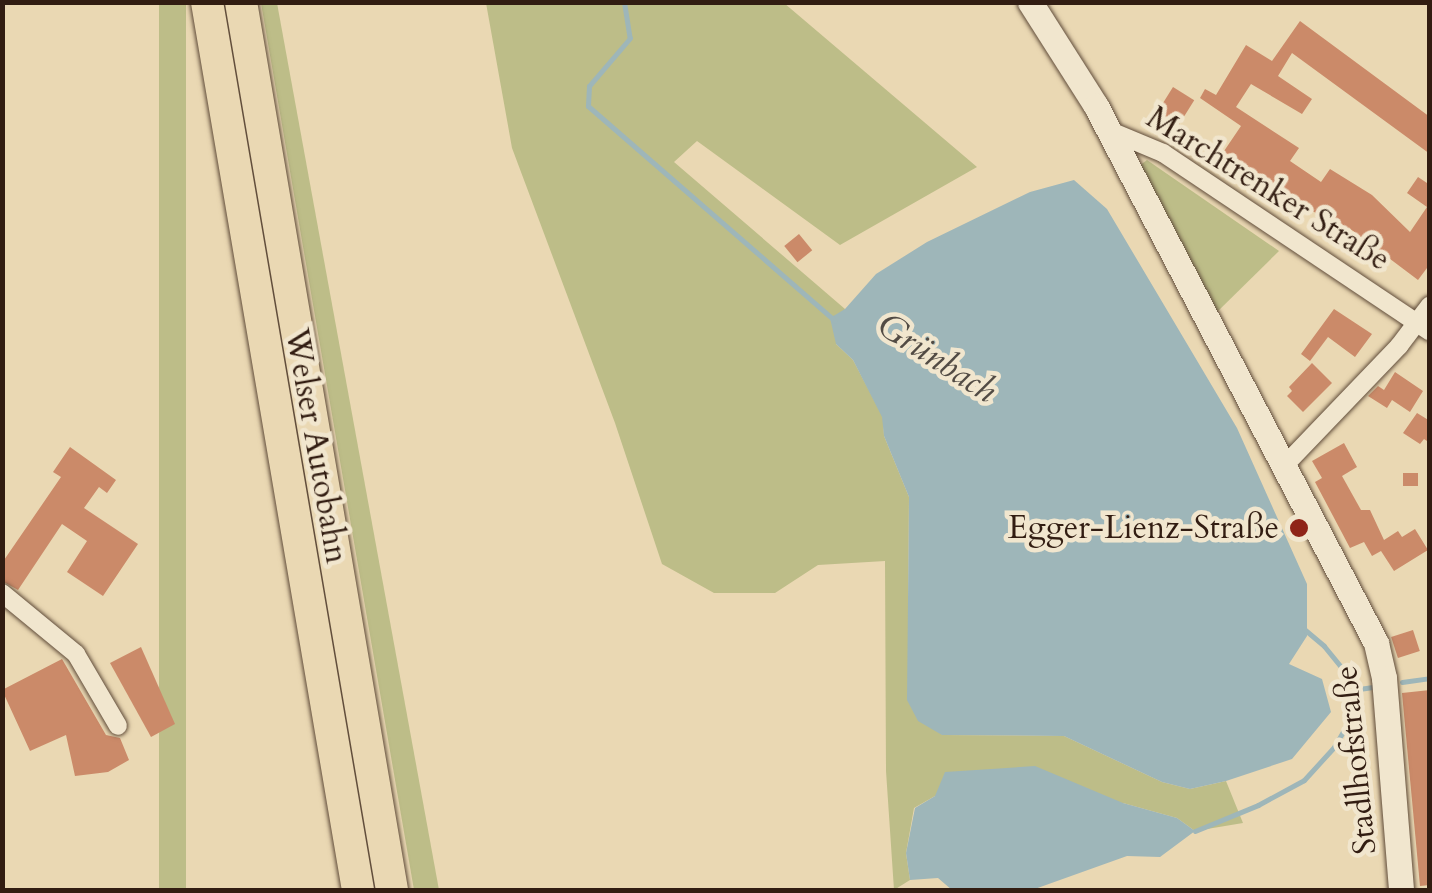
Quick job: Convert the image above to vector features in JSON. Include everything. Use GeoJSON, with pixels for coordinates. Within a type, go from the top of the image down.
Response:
{"type":"FeatureCollection","features":[{"type":"Feature","properties":{"kind":"highway","name":"Welser Autobahn"},"geometry":{"type":"LineString","coordinates":[[207,2],[358,890]]}},
{"type":"Feature","properties":{"kind":"highway","name":"Welser Autobahn"},"geometry":{"type":"LineString","coordinates":[[241,2],[392,890]]}},
{"type":"Feature","properties":{"kind":"street","name":"Marchtrenker Straße"},"geometry":{"type":"LineString","coordinates":[[1030,2],[1108,130],[1163,153],[1423,327]]}},
{"type":"Feature","properties":{"kind":"street","name":"Stadlhofstraße"},"geometry":{"type":"LineString","coordinates":[[1108,130],[1366,621],[1384,685],[1401,890]]}},
{"type":"Feature","properties":{"kind":"street"},"geometry":{"type":"LineString","coordinates":[[1283,467],[1423,327],[1430,305]]}},
{"type":"Feature","properties":{"kind":"street"},"geometry":{"type":"LineString","coordinates":[[2,593],[76,654],[118,726]]}},
{"type":"Feature","properties":{"kind":"green space"},"geometry":{"type":"Polygon","coordinates":[[[159,3],[186,3],[186,890],[159,890],[159,3]]]}},
{"type":"Feature","properties":{"kind":"green space"},"geometry":{"type":"Polygon","coordinates":[[[261,3],[277,3],[439,890],[414,890],[261,3]]]}},
{"type":"Feature","properties":{"kind":"green space"},"geometry":{"type":"Polygon","coordinates":[[[486,3],[784,3],[977,167],[840,245],[697,141],[674,162],[845,309],[836,344],[853,360],[883,417],[884,436],[909,497],[908,609],[942,735],[1064,736],[1162,782],[1190,789],[1226,781],[1243,823],[1195,831],[1177,818],[1123,803],[935,796],[914,808],[906,853],[910,880],[894,890],[886,771],[885,561],[818,565],[775,593],[714,593],[662,564],[615,423],[512,148],[486,3]]]}},
{"type":"Feature","properties":{"kind":"green space"},"geometry":{"type":"Polygon","coordinates":[[[1147,160],[1279,251],[1215,314],[1139,166],[1147,160]]]}},
{"type":"Feature","properties":{"kind":"water"},"geometry":{"type":"Polygon","coordinates":[[[1074,180],[1107,209],[1237,428],[1307,584],[1307,636],[1289,664],[1322,679],[1331,712],[1292,759],[1190,789],[1162,782],[1064,736],[942,735],[918,721],[907,700],[909,497],[884,436],[882,417],[853,360],[836,344],[830,318],[845,309],[876,274],[927,242],[1030,192],[1074,180]]]}},
{"type":"Feature","properties":{"kind":"water"},"geometry":{"type":"Polygon","coordinates":[[[1035,766],[1123,803],[1177,818],[1195,831],[1160,857],[1127,856],[1032,890],[952,890],[938,878],[910,880],[906,853],[915,808],[935,796],[945,772],[1035,766]]]}},
{"type":"Feature","properties":{"kind":"building"},"geometry":{"type":"Polygon","coordinates":[[[1300,21],[1430,117],[1430,154],[1292,53],[1278,76],[1312,99],[1302,114],[1251,84],[1236,107],[1299,148],[1290,161],[1321,182],[1330,169],[1372,195],[1410,232],[1427,207],[1407,193],[1418,177],[1430,185],[1430,264],[1418,280],[1349,228],[1346,232],[1222,154],[1241,126],[1200,98],[1205,89],[1216,95],[1246,45],[1272,61],[1300,21]]]}},
{"type":"Feature","properties":{"kind":"building"},"geometry":{"type":"Polygon","coordinates":[[[1173,87],[1194,100],[1178,126],[1157,112],[1173,87]]]}},
{"type":"Feature","properties":{"kind":"building"},"geometry":{"type":"Polygon","coordinates":[[[799,234],[812,250],[797,262],[784,246],[799,234]]]}},
{"type":"Feature","properties":{"kind":"building"},"geometry":{"type":"Polygon","coordinates":[[[1334,309],[1372,334],[1355,357],[1328,337],[1310,361],[1301,354],[1334,309]]]}},
{"type":"Feature","properties":{"kind":"building"},"geometry":{"type":"Polygon","coordinates":[[[1312,363],[1332,383],[1303,412],[1287,396],[1292,391],[1289,387],[1312,363]]]}},
{"type":"Feature","properties":{"kind":"building"},"geometry":{"type":"Polygon","coordinates":[[[1395,372],[1423,391],[1410,412],[1392,400],[1387,408],[1368,396],[1378,386],[1384,390],[1395,372]]]}},
{"type":"Feature","properties":{"kind":"building"},"geometry":{"type":"Polygon","coordinates":[[[1417,413],[1430,421],[1430,443],[1424,439],[1420,444],[1403,433],[1417,413]]]}},
{"type":"Feature","properties":{"kind":"building"},"geometry":{"type":"Polygon","coordinates":[[[1344,443],[1357,467],[1342,476],[1361,510],[1370,510],[1384,540],[1398,531],[1402,537],[1415,529],[1428,550],[1394,571],[1381,551],[1372,556],[1364,542],[1350,548],[1315,482],[1322,478],[1312,461],[1344,443]]]}},
{"type":"Feature","properties":{"kind":"building"},"geometry":{"type":"Polygon","coordinates":[[[70,447],[116,480],[107,493],[99,487],[84,508],[138,544],[103,596],[67,572],[87,541],[62,524],[18,590],[2,581],[2,563],[61,477],[53,472],[70,447]]]}},
{"type":"Feature","properties":{"kind":"building"},"geometry":{"type":"Polygon","coordinates":[[[1403,473],[1418,473],[1418,486],[1403,486],[1403,473]]]}},
{"type":"Feature","properties":{"kind":"building"},"geometry":{"type":"Polygon","coordinates":[[[1413,630],[1420,651],[1398,658],[1391,637],[1413,630]]]}},
{"type":"Feature","properties":{"kind":"building"},"geometry":{"type":"Polygon","coordinates":[[[141,647],[175,724],[151,737],[110,663],[141,647]]]}},
{"type":"Feature","properties":{"kind":"building"},"geometry":{"type":"Polygon","coordinates":[[[62,659],[106,735],[120,738],[129,760],[108,772],[75,776],[66,735],[30,751],[2,690],[62,659]]]}},
{"type":"Feature","properties":{"kind":"building"},"geometry":{"type":"Polygon","coordinates":[[[1430,690],[1430,885],[1420,886],[1402,693],[1430,690]]]}},
{"type":"Feature","properties":{"kind":"waterway","name":"Grünbach"},"geometry":{"type":"LineString","coordinates":[[624,2],[630,38],[589,86],[588,106],[835,321]]}},
{"type":"Feature","properties":{"kind":"waterway","name":"Grünbach"},"geometry":{"type":"LineString","coordinates":[[1304,629],[1324,646],[1359,689],[1373,687]]}},
{"type":"Feature","properties":{"kind":"waterway","name":"Grünbach"},"geometry":{"type":"LineString","coordinates":[[1402,682],[1430,678]]}},
{"type":"Feature","properties":{"kind":"waterway"},"geometry":{"type":"LineString","coordinates":[[1195,831],[1258,805],[1304,780],[1334,747],[1358,706],[1359,689]]}},
{"type":"Feature","properties":{"kind":"place","name":"Egger-Lienz-Straße"},"geometry":{"type":"Point","coordinates":[1299,528]}}]}
